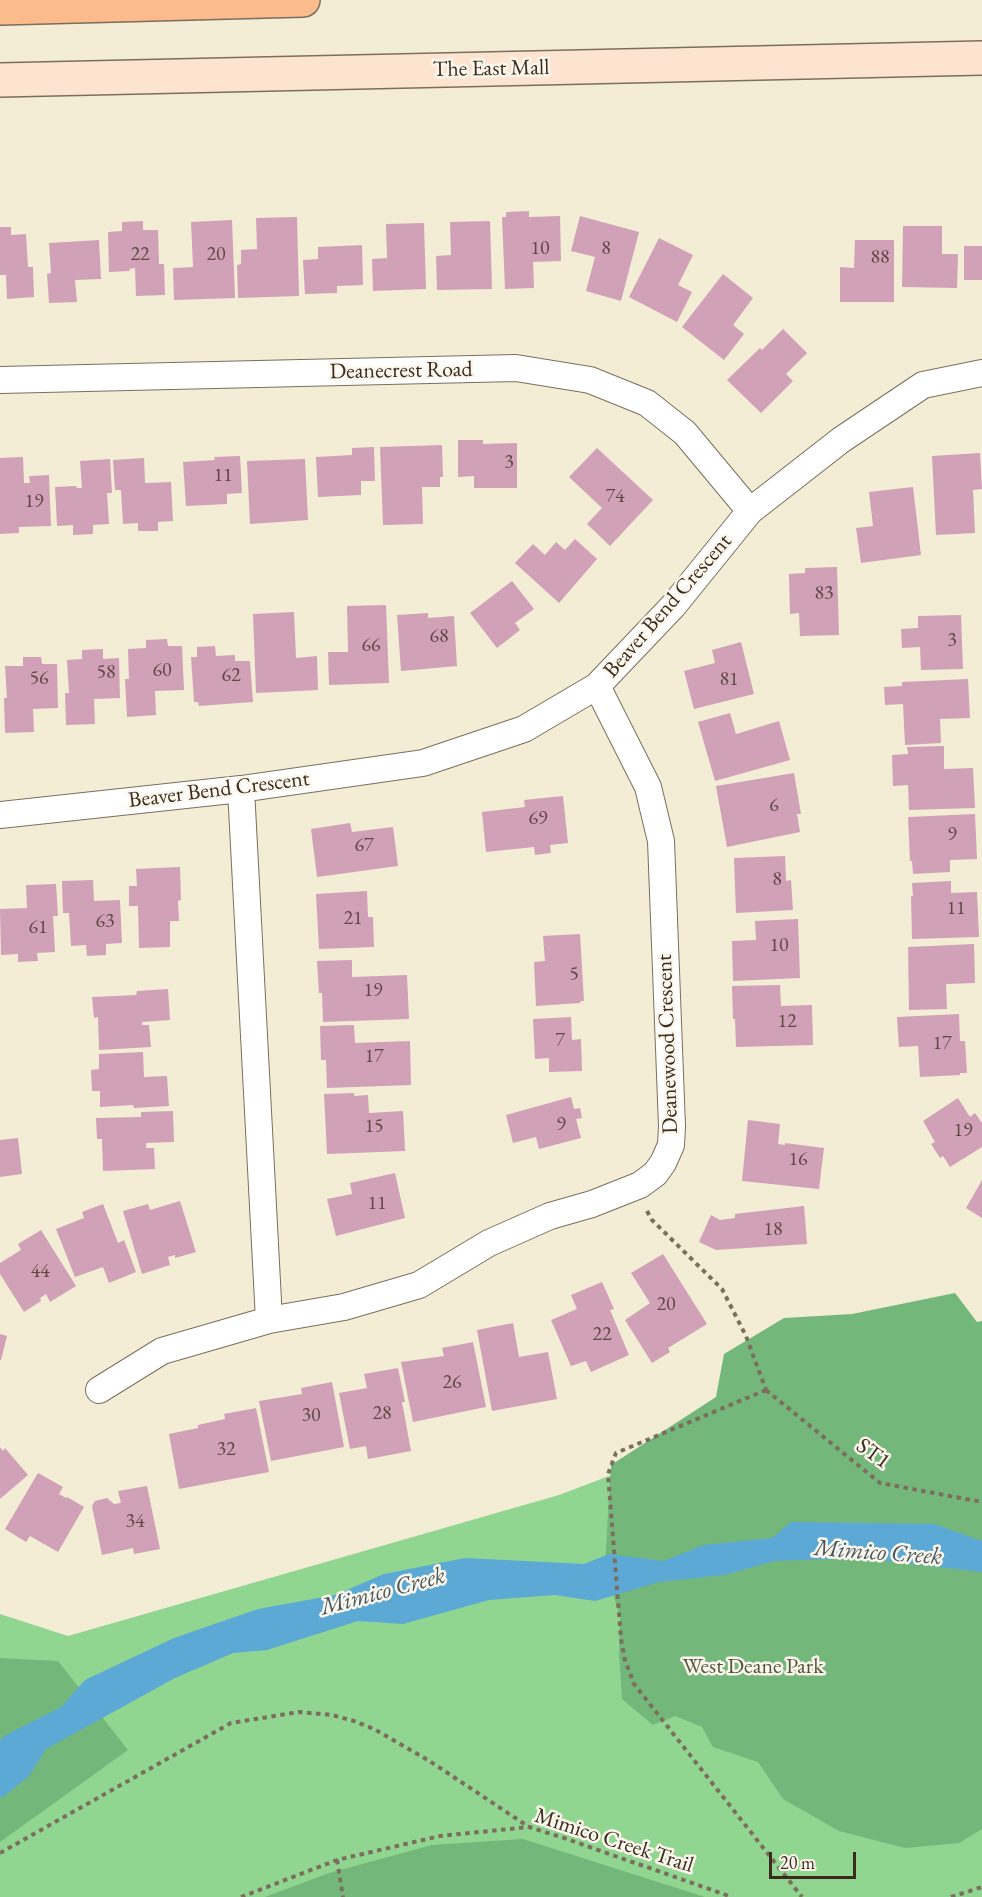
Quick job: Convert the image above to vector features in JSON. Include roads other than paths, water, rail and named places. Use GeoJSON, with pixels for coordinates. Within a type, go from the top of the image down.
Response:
{"type":"FeatureCollection","features":[{"type":"Feature","properties":{"kind":"highway"},"geometry":{"type":"LineString","coordinates":[[0,8],[303,0]]}},
{"type":"Feature","properties":{"kind":"main road","name":"The East Mall"},"geometry":{"type":"LineString","coordinates":[[0,80],[982,58]]}},
{"type":"Feature","properties":{"kind":"street","name":"Deanecrest Road"},"geometry":{"type":"LineString","coordinates":[[0,380],[516,368],[590,380],[647,403],[685,433],[750,511]]}},
{"type":"Feature","properties":{"kind":"street","name":"Beaver Bend Crescent"},"geometry":{"type":"LineString","coordinates":[[0,815],[241,789],[423,763],[524,729],[597,686],[674,605],[750,511],[841,440],[923,385],[982,373]]}},
{"type":"Feature","properties":{"kind":"street","name":"Deanewood Crescent"},"geometry":{"type":"LineString","coordinates":[[99,1390],[162,1351],[269,1320],[344,1307],[419,1285],[489,1243],[550,1216],[592,1204],[640,1185],[655,1174],[663,1163],[671,1145],[672,1126],[661,841],[648,787],[597,686]]}},
{"type":"Feature","properties":{"kind":"street"},"geometry":{"type":"LineString","coordinates":[[241,789],[269,1320]]}},
{"type":"Feature","properties":{"kind":"water","name":"Mimico Creek"},"geometry":{"type":"Polygon","coordinates":[[[791,1522],[934,1524],[982,1541],[982,1572],[860,1558],[774,1561],[725,1575],[659,1582],[595,1601],[555,1595],[489,1600],[403,1624],[358,1621],[267,1650],[233,1653],[175,1678],[46,1749],[29,1776],[0,1797],[0,1741],[4,1736],[61,1707],[85,1680],[174,1638],[258,1609],[335,1595],[384,1574],[465,1558],[584,1564],[609,1554],[663,1561],[704,1545],[772,1538],[791,1522]]]}},
{"type":"Feature","properties":{"kind":"park label","name":"West Deane Park"},"geometry":{"type":"Point","coordinates":[753,1667]}}]}
